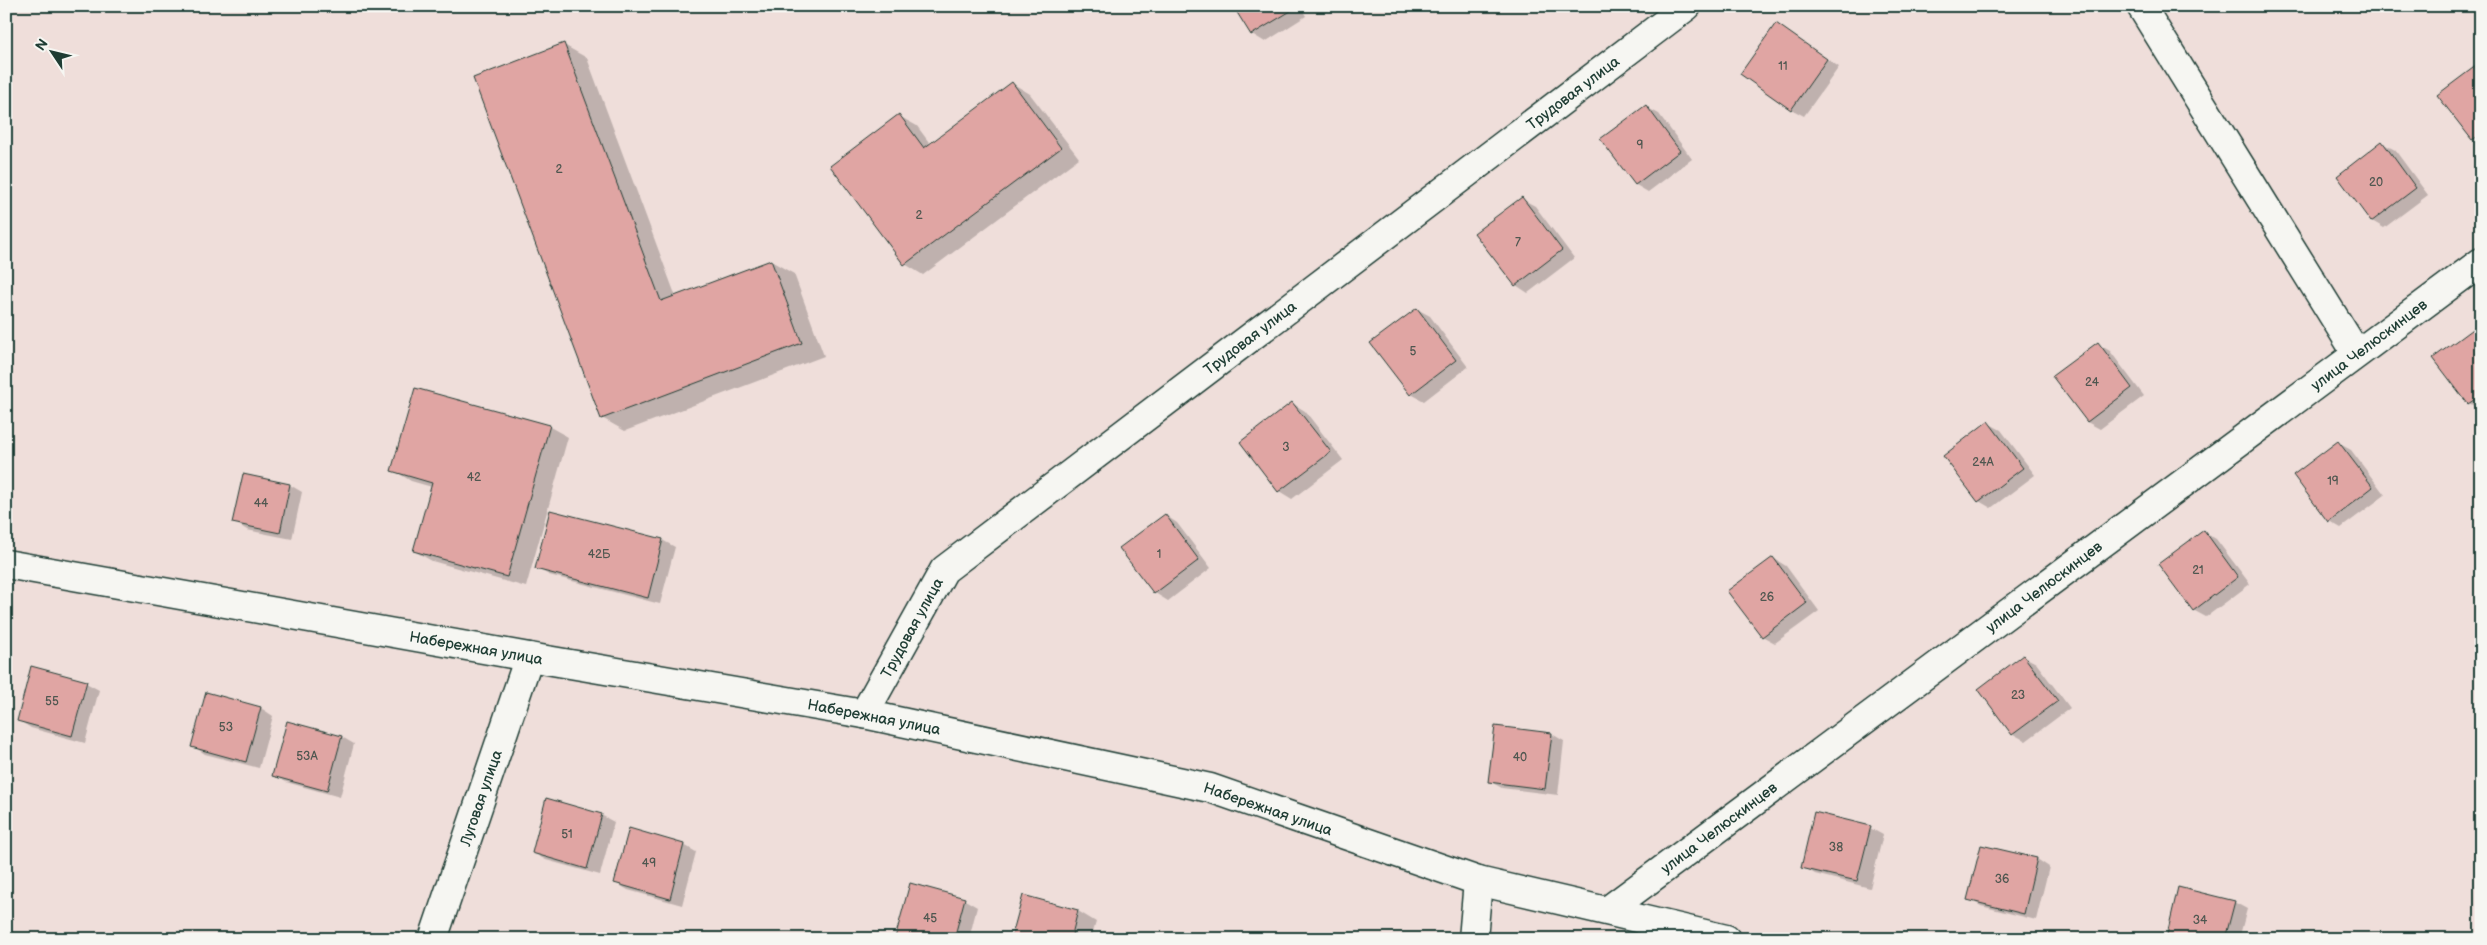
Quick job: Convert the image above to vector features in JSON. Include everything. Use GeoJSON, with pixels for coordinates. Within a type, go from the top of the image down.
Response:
{"type":"FeatureCollection","features":[{"type":"Feature","properties":{"kind":"street","name":"Трудовая улица"},"geometry":{"type":"LineString","coordinates":[[864,714],[944,570],[1687,6]]}},
{"type":"Feature","properties":{"kind":"street"},"geometry":{"type":"LineString","coordinates":[[2141,6],[2357,354]]}},
{"type":"Feature","properties":{"kind":"street","name":"улица Челюскинцев"},"geometry":{"type":"LineString","coordinates":[[1607,911],[2481,262]]}},
{"type":"Feature","properties":{"kind":"street","name":"Набережная улица"},"geometry":{"type":"LineString","coordinates":[[6,564],[529,657],[864,714],[1210,788],[1478,881],[1726,939]]}},
{"type":"Feature","properties":{"kind":"street","name":"Луговая улица"},"geometry":{"type":"LineString","coordinates":[[432,939],[529,657]]}},
{"type":"Feature","properties":{"kind":"street"},"geometry":{"type":"LineString","coordinates":[[1473,939],[1478,881]]}},
{"type":"Feature","properties":{"kind":"building"},"geometry":{"type":"Polygon","coordinates":[[[1233,6],[1292,6],[1294,9],[1251,35],[1233,6]]]}},
{"type":"Feature","properties":{"kind":"building"},"geometry":{"type":"Polygon","coordinates":[[[1776,23],[1827,59],[1791,110],[1740,74],[1776,23]]]}},
{"type":"Feature","properties":{"kind":"building"},"geometry":{"type":"Polygon","coordinates":[[[564,43],[661,301],[771,260],[802,343],[601,419],[473,78],[564,43]]]}},
{"type":"Feature","properties":{"kind":"building"},"geometry":{"type":"Polygon","coordinates":[[[2481,62],[2481,134],[2472,140],[2437,95],[2481,62]]]}},
{"type":"Feature","properties":{"kind":"building"},"geometry":{"type":"Polygon","coordinates":[[[1012,82],[1061,148],[904,265],[830,166],[899,114],[924,148],[1012,82]]]}},
{"type":"Feature","properties":{"kind":"building"},"geometry":{"type":"Polygon","coordinates":[[[1646,105],[1680,151],[1635,185],[1600,139],[1646,105]]]}},
{"type":"Feature","properties":{"kind":"building"},"geometry":{"type":"Polygon","coordinates":[[[2382,141],[2416,188],[2371,222],[2337,176],[2382,141]]]}},
{"type":"Feature","properties":{"kind":"building"},"geometry":{"type":"Polygon","coordinates":[[[1522,197],[1562,250],[1515,286],[1474,233],[1522,197]]]}},
{"type":"Feature","properties":{"kind":"building"},"geometry":{"type":"Polygon","coordinates":[[[1417,308],[1456,360],[1410,395],[1370,343],[1417,308]]]}},
{"type":"Feature","properties":{"kind":"building"},"geometry":{"type":"Polygon","coordinates":[[[2479,324],[2481,327],[2481,395],[2468,404],[2433,358],[2479,324]]]}},
{"type":"Feature","properties":{"kind":"building"},"geometry":{"type":"Polygon","coordinates":[[[2098,342],[2132,388],[2087,422],[2052,376],[2098,342]]]}},
{"type":"Feature","properties":{"kind":"building"},"geometry":{"type":"Polygon","coordinates":[[[415,388],[550,425],[507,577],[413,551],[432,483],[391,471],[415,388]]]}},
{"type":"Feature","properties":{"kind":"building"},"geometry":{"type":"Polygon","coordinates":[[[1292,402],[1331,452],[1278,492],[1240,442],[1292,402]]]}},
{"type":"Feature","properties":{"kind":"building"},"geometry":{"type":"Polygon","coordinates":[[[1988,421],[2023,468],[1978,502],[1943,456],[1988,421]]]}},
{"type":"Feature","properties":{"kind":"building"},"geometry":{"type":"Polygon","coordinates":[[[2338,441],[2373,487],[2328,522],[2293,475],[2338,441]]]}},
{"type":"Feature","properties":{"kind":"building"},"geometry":{"type":"Polygon","coordinates":[[[243,474],[290,484],[280,533],[232,523],[243,474]]]}},
{"type":"Feature","properties":{"kind":"building"},"geometry":{"type":"Polygon","coordinates":[[[550,510],[663,539],[648,598],[535,569],[550,510]]]}},
{"type":"Feature","properties":{"kind":"building"},"geometry":{"type":"Polygon","coordinates":[[[1165,514],[1199,560],[1154,594],[1119,548],[1165,514]]]}},
{"type":"Feature","properties":{"kind":"building"},"geometry":{"type":"Polygon","coordinates":[[[2204,530],[2238,577],[2193,611],[2158,564],[2204,530]]]}},
{"type":"Feature","properties":{"kind":"building"},"geometry":{"type":"Polygon","coordinates":[[[1773,557],[1807,603],[1762,637],[1727,591],[1773,557]]]}},
{"type":"Feature","properties":{"kind":"building"},"geometry":{"type":"Polygon","coordinates":[[[2023,655],[2058,701],[2012,735],[1978,689],[2023,655]]]}},
{"type":"Feature","properties":{"kind":"building"},"geometry":{"type":"Polygon","coordinates":[[[31,666],[87,681],[72,736],[17,721],[31,666]]]}},
{"type":"Feature","properties":{"kind":"building"},"geometry":{"type":"Polygon","coordinates":[[[206,692],[261,707],[246,762],[191,747],[206,692]]]}},
{"type":"Feature","properties":{"kind":"building"},"geometry":{"type":"Polygon","coordinates":[[[287,721],[342,736],[327,791],[272,776],[287,721]]]}},
{"type":"Feature","properties":{"kind":"building"},"geometry":{"type":"Polygon","coordinates":[[[1495,726],[1552,733],[1545,789],[1488,782],[1495,726]]]}},
{"type":"Feature","properties":{"kind":"building"},"geometry":{"type":"Polygon","coordinates":[[[546,798],[602,814],[587,869],[532,853],[546,798]]]}},
{"type":"Feature","properties":{"kind":"building"},"geometry":{"type":"Polygon","coordinates":[[[1814,812],[1871,826],[1857,881],[1801,868],[1814,812]]]}},
{"type":"Feature","properties":{"kind":"building"},"geometry":{"type":"Polygon","coordinates":[[[629,828],[684,844],[670,899],[614,883],[629,828]]]}},
{"type":"Feature","properties":{"kind":"building"},"geometry":{"type":"Polygon","coordinates":[[[1981,845],[2037,858],[2024,914],[1967,900],[1981,845]]]}},
{"type":"Feature","properties":{"kind":"building"},"geometry":{"type":"Polygon","coordinates":[[[910,883],[965,898],[954,939],[895,938],[910,883]]]}},
{"type":"Feature","properties":{"kind":"building"},"geometry":{"type":"Polygon","coordinates":[[[2178,887],[2235,901],[2225,939],[2166,939],[2178,887]]]}},
{"type":"Feature","properties":{"kind":"building"},"geometry":{"type":"Polygon","coordinates":[[[1023,895],[1078,910],[1071,939],[1011,939],[1023,895]]]}}]}
